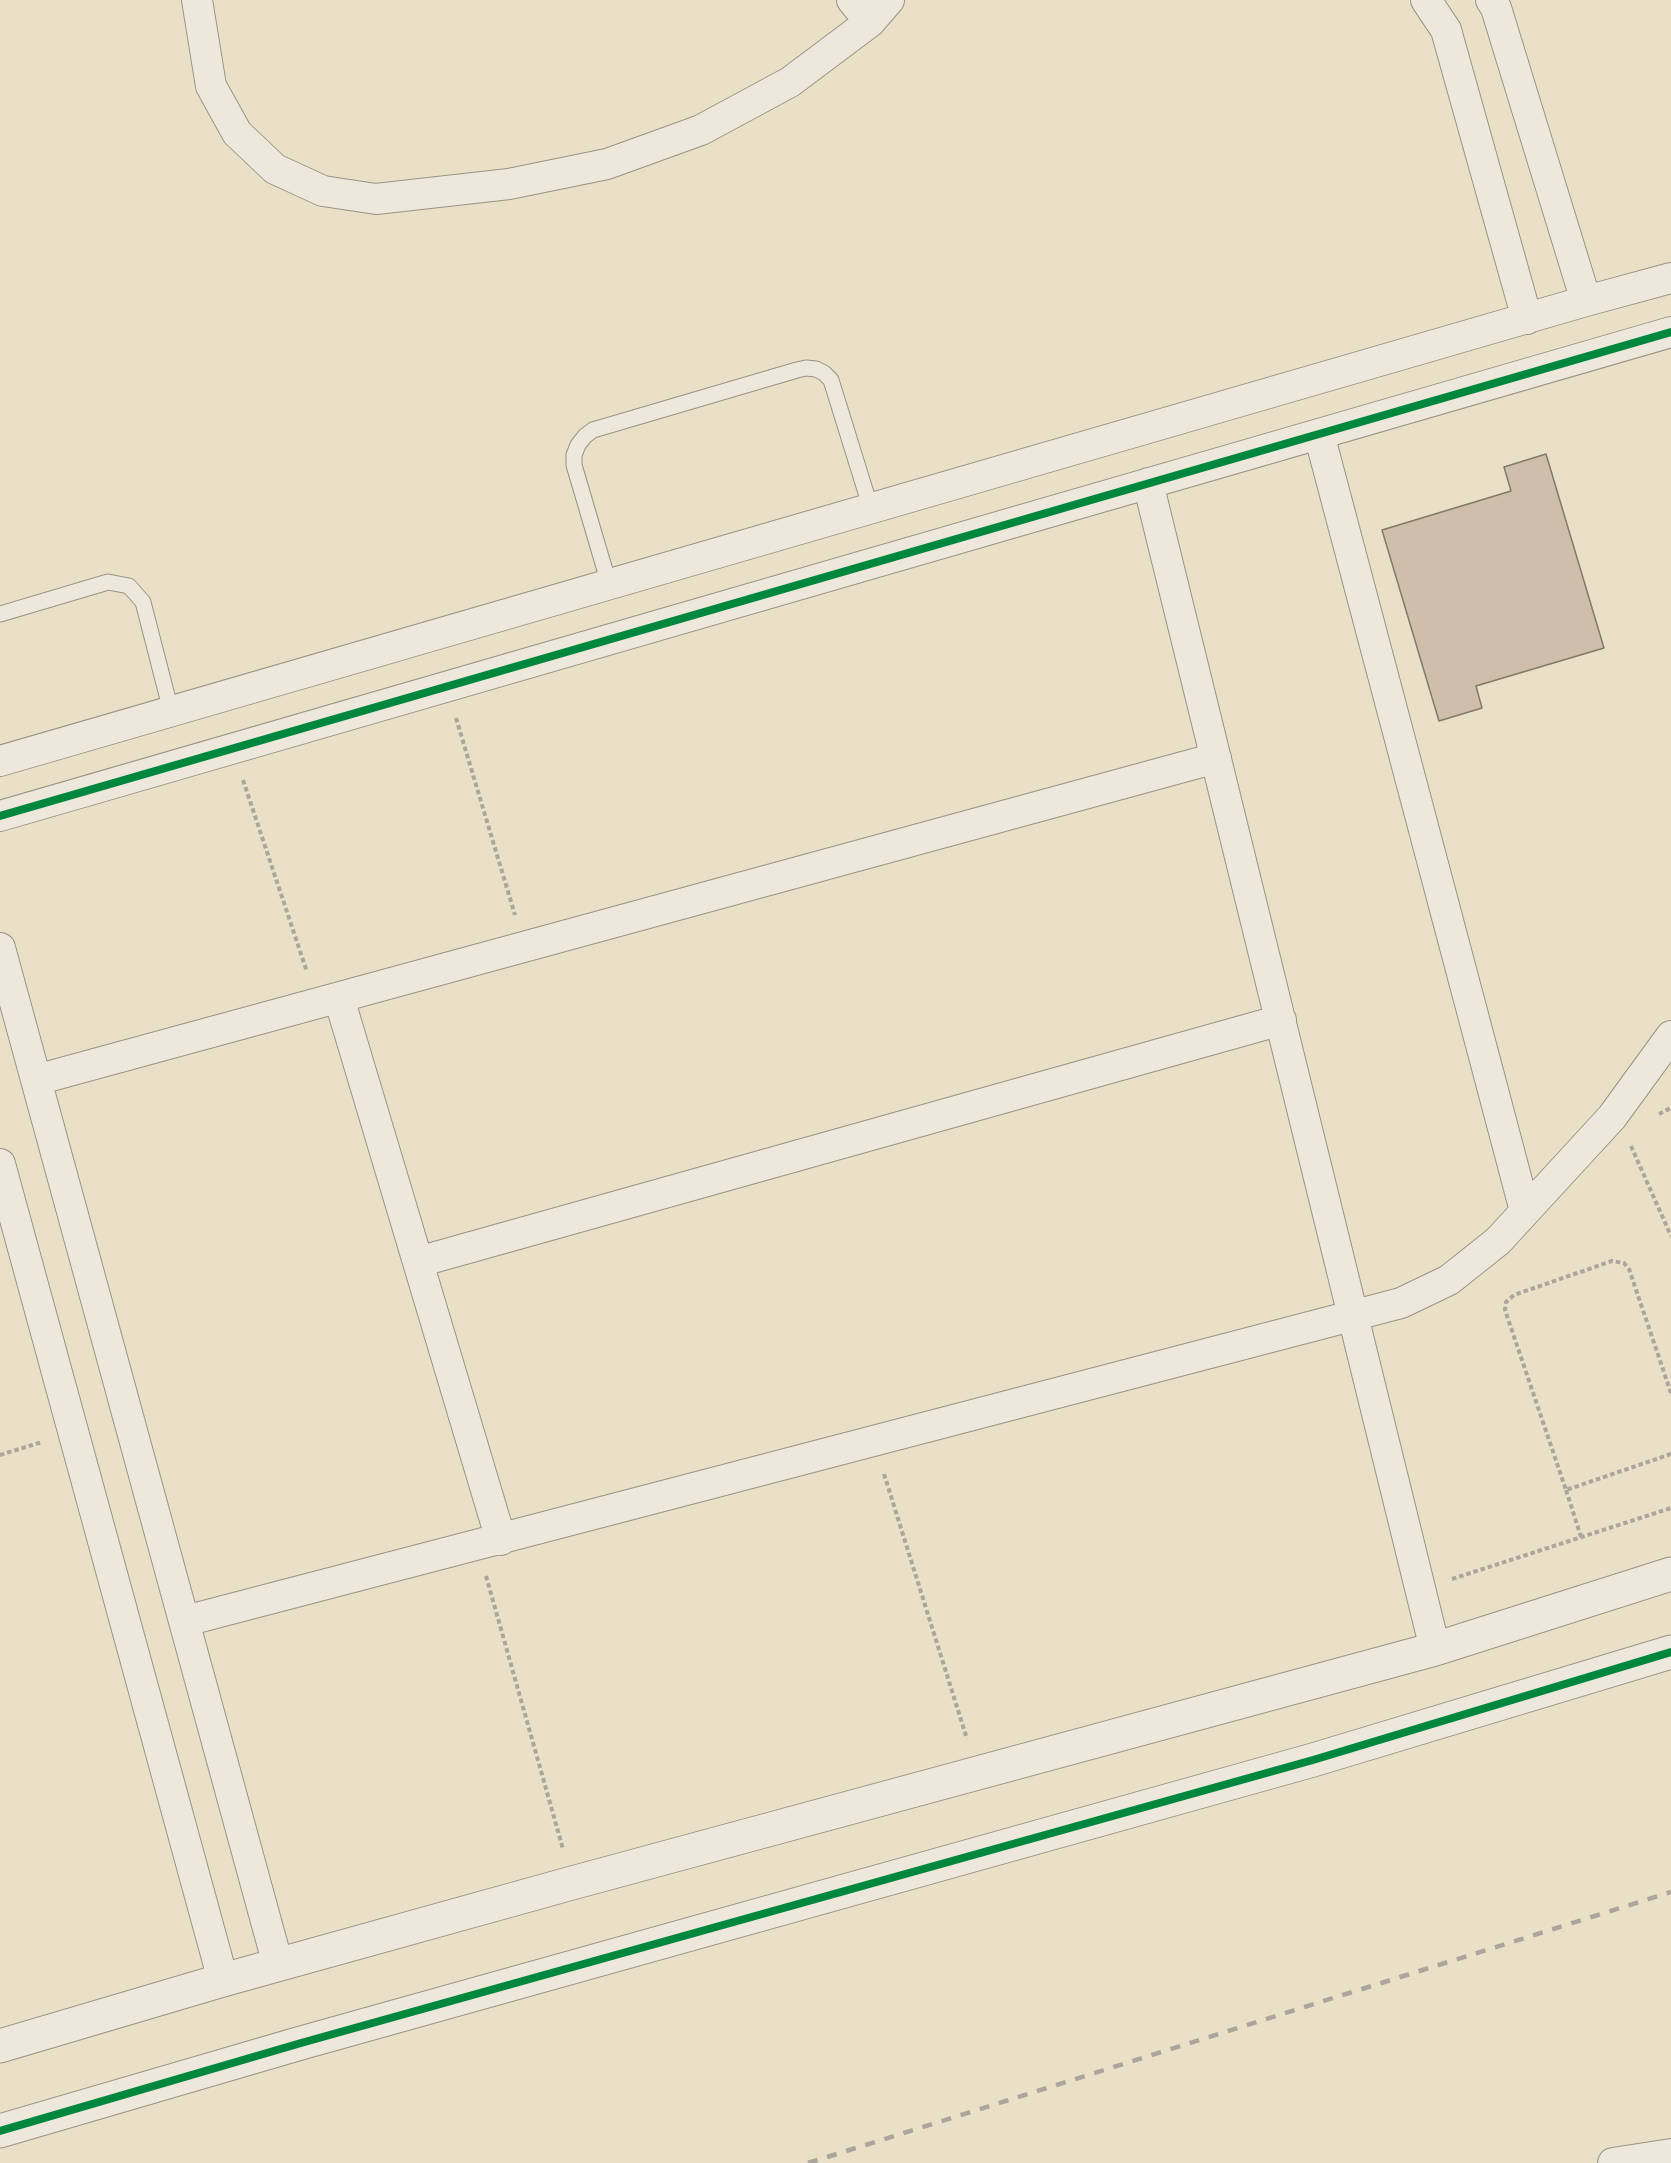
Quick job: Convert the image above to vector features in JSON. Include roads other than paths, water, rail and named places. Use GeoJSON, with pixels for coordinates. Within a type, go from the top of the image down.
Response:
{"type":"FeatureCollection","features":[{"type":"Feature","properties":{"kind":"street"},"geometry":{"type":"LineString","coordinates":[[197,0],[211,86],[237,133],[275,170],[323,191],[376,199],[509,184],[607,164],[711,125],[790,82],[870,7]]}},
{"type":"Feature","properties":{"kind":"street"},"geometry":{"type":"LineString","coordinates":[[1426,0],[1446,30],[1527,319]]}},
{"type":"Feature","properties":{"kind":"street"},"geometry":{"type":"LineString","coordinates":[[1491,0],[1496,8],[1586,301]]}},
{"type":"Feature","properties":{"kind":"street"},"geometry":{"type":"LineString","coordinates":[[0,761],[1671,278]]}},
{"type":"Feature","properties":{"kind":"street"},"geometry":{"type":"LineString","coordinates":[[0,816],[1671,332]]}},
{"type":"Feature","properties":{"kind":"street"},"geometry":{"type":"LineString","coordinates":[[1319,434],[1525,1211]]}},
{"type":"Feature","properties":{"kind":"street"},"geometry":{"type":"LineString","coordinates":[[1148,483],[1435,1649]]}},
{"type":"Feature","properties":{"kind":"street"},"geometry":{"type":"LineString","coordinates":[[36,1080],[1216,758]]}},
{"type":"Feature","properties":{"kind":"street"},"geometry":{"type":"LineString","coordinates":[[0,948],[278,1965]]}},
{"type":"Feature","properties":{"kind":"street"},"geometry":{"type":"LineString","coordinates":[[328,1001],[418,1262],[489,1543]]}},
{"type":"Feature","properties":{"kind":"street"},"geometry":{"type":"LineString","coordinates":[[418,1262],[1281,1020]]}},
{"type":"Feature","properties":{"kind":"street"},"geometry":{"type":"LineString","coordinates":[[185,1622],[1401,1303],[1449,1280],[1498,1240],[1612,1117],[1671,1036]]}},
{"type":"Feature","properties":{"kind":"street"},"geometry":{"type":"LineString","coordinates":[[0,1164],[223,1980]]}},
{"type":"Feature","properties":{"kind":"street"},"geometry":{"type":"LineString","coordinates":[[0,2046],[223,1980],[572,1883],[1435,1649],[1671,1574]]}},
{"type":"Feature","properties":{"kind":"street"},"geometry":{"type":"LineString","coordinates":[[0,2132],[312,2040],[1313,1760],[1671,1652]]}},
{"type":"Feature","properties":{"kind":"street"},"geometry":{"type":"LineString","coordinates":[[1613,2163],[1671,2154]]}},
{"type":"Feature","properties":{"kind":"lane"},"geometry":{"type":"LineString","coordinates":[[609,584],[574,465],[574,455],[585,436],[593,430],[796,370],[816,369],[831,380],[871,509]]}},
{"type":"Feature","properties":{"kind":"lane"},"geometry":{"type":"LineString","coordinates":[[0,614],[108,582],[129,586],[143,602],[171,711]]}},
{"type":"Feature","properties":{"kind":"railway"},"geometry":{"type":"LineString","coordinates":[[808,2163],[1671,1892]]}}]}
